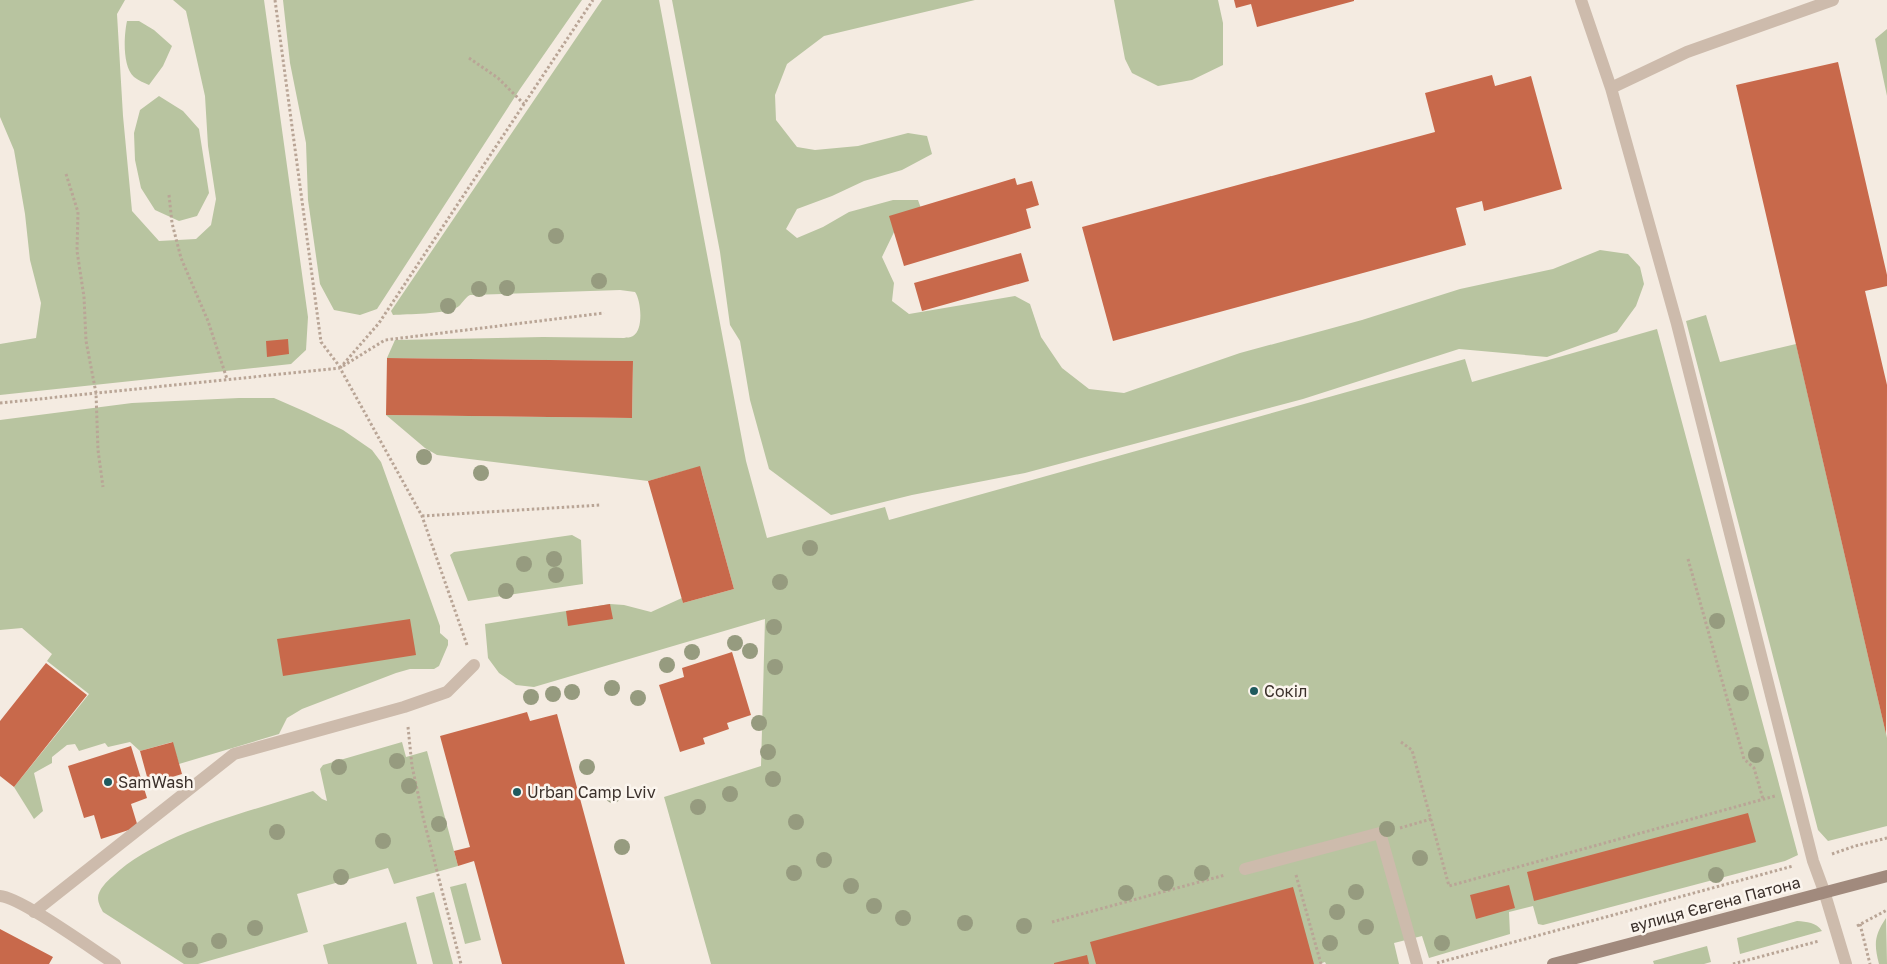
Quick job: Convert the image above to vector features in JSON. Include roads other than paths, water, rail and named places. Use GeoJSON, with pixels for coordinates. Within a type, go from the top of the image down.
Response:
{"type":"FeatureCollection","features":[{"type":"Feature","properties":{"kind":"street"},"geometry":{"type":"LineString","coordinates":[[1581,0],[1611,88],[1677,324],[1813,861],[1839,936],[1846,964]]}},
{"type":"Feature","properties":{"kind":"street"},"geometry":{"type":"LineString","coordinates":[[1611,88],[1687,52],[1833,0]]}},
{"type":"Feature","properties":{"kind":"street"},"geometry":{"type":"LineString","coordinates":[[34,912],[234,754],[404,707],[447,692],[474,665]]}},
{"type":"Feature","properties":{"kind":"street"},"geometry":{"type":"LineString","coordinates":[[1245,869],[1380,833],[1418,964]]}},
{"type":"Feature","properties":{"kind":"street","name":"вулиця Євгена Патона"},"geometry":{"type":"LineString","coordinates":[[1553,964],[1824,891],[1887,876]]}},
{"type":"Feature","properties":{"kind":"street"},"geometry":{"type":"LineString","coordinates":[[0,896],[6,896],[34,912],[115,964]]}},
{"type":"Feature","properties":{"kind":"place","name":"Сокіл"},"geometry":{"type":"Point","coordinates":[1254,691]}},
{"type":"Feature","properties":{"kind":"place","name":"SamWash"},"geometry":{"type":"Point","coordinates":[108,782]}},
{"type":"Feature","properties":{"kind":"place","name":"Urban Camp Lviv"},"geometry":{"type":"Point","coordinates":[517,792]}}]}
